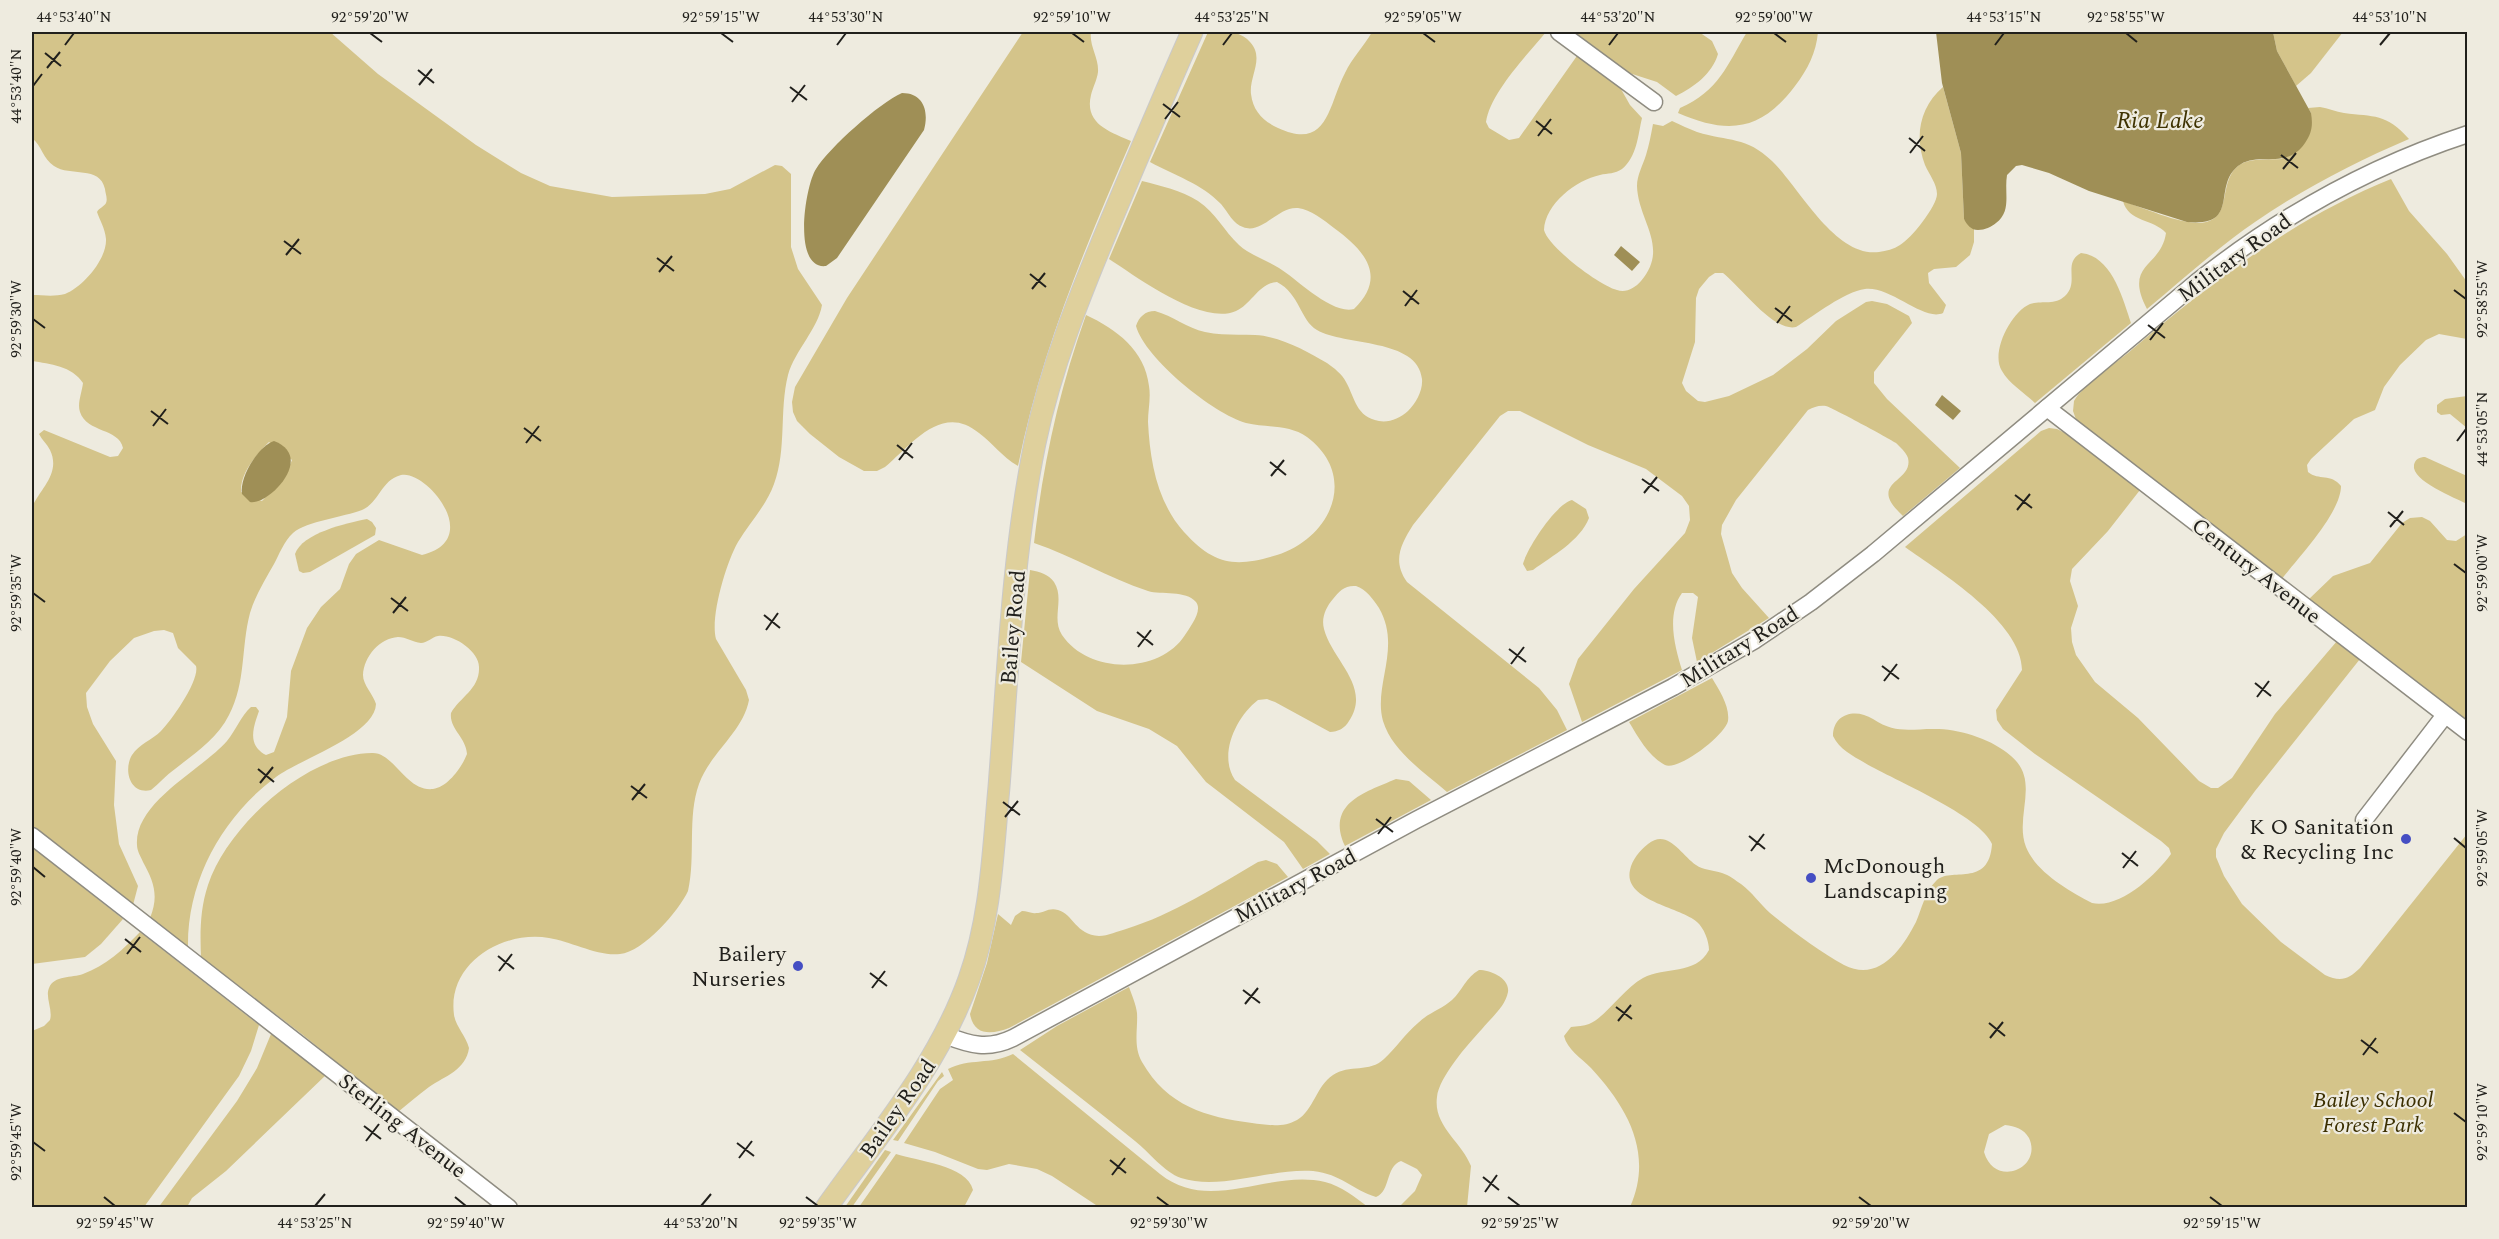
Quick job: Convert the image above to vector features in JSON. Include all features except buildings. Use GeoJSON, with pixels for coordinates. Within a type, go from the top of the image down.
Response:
{"type":"FeatureCollection","features":[{"type":"Feature","properties":{"kind":"main road","name":"Bailey Road"},"geometry":{"type":"LineString","coordinates":[[826,1208],[931,1060],[945,1035],[973,968],[987,908],[1017,566],[1029,478],[1044,406],[1062,344],[1081,292],[1191,32]]}},
{"type":"Feature","properties":{"kind":"street"},"geometry":{"type":"LineString","coordinates":[[1559,32],[1654,102]]}},
{"type":"Feature","properties":{"kind":"street","name":"Military Road"},"geometry":{"type":"LineString","coordinates":[[945,1035],[978,1046],[1008,1040],[1397,830],[1721,660],[1781,623],[1847,574],[2197,282],[2278,222],[2334,190],[2383,166],[2468,134]]}},
{"type":"Feature","properties":{"kind":"street","name":"Century Avenue"},"geometry":{"type":"LineString","coordinates":[[2047,408],[2468,732]]}},
{"type":"Feature","properties":{"kind":"street"},"geometry":{"type":"LineString","coordinates":[[2364,820],[2445,715]]}},
{"type":"Feature","properties":{"kind":"street","name":"Sterling Avenue"},"geometry":{"type":"LineString","coordinates":[[32,836],[509,1208]]}},
{"type":"Feature","properties":{"kind":"green space"},"geometry":{"type":"Polygon","coordinates":[[[32,32],[330,32],[378,74],[476,145],[521,173],[550,186],[612,197],[705,194],[730,189],[775,165],[782,166],[791,174],[791,247],[798,269],[822,305],[816,323],[788,375],[782,444],[774,484],[762,507],[738,542],[720,590],[715,618],[716,639],[746,690],[749,700],[746,712],[711,762],[699,784],[693,810],[688,891],[669,919],[649,938],[629,952],[603,953],[549,938],[531,937],[514,939],[482,954],[459,980],[454,996],[454,1015],[469,1048],[464,1062],[454,1072],[429,1087],[398,1112],[201,957],[203,903],[218,862],[233,839],[252,817],[297,779],[322,766],[347,756],[380,754],[415,784],[433,789],[444,785],[462,765],[467,754],[464,743],[451,719],[451,713],[476,681],[479,667],[475,655],[458,641],[444,636],[421,643],[401,637],[391,638],[374,649],[366,661],[363,675],[376,704],[372,715],[350,736],[276,777],[239,811],[211,852],[201,875],[189,922],[188,947],[150,918],[155,896],[154,889],[137,845],[139,829],[146,815],[172,787],[227,741],[251,707],[256,707],[259,711],[253,736],[256,746],[266,755],[274,752],[287,717],[291,671],[307,628],[321,607],[340,589],[349,564],[356,554],[379,540],[422,555],[440,547],[449,535],[450,522],[444,507],[424,483],[412,476],[401,475],[384,486],[368,507],[354,513],[316,522],[293,533],[282,548],[252,607],[247,626],[241,678],[229,715],[212,738],[151,790],[144,791],[133,785],[128,768],[129,761],[135,751],[161,731],[172,718],[190,690],[196,666],[178,648],[173,633],[164,630],[134,638],[110,661],[86,693],[87,707],[93,724],[116,761],[114,805],[119,844],[138,886],[133,905],[32,825],[32,507],[52,473],[53,466],[50,450],[39,434],[44,430],[110,457],[118,456],[123,448],[116,437],[89,424],[84,419],[79,405],[83,383],[78,377],[67,369],[32,361],[32,295],[65,294],[79,285],[93,271],[103,255],[106,239],[97,212],[107,200],[102,182],[97,177],[54,166],[32,138],[32,32]],[[269,442],[246,471],[241,492],[262,501],[285,477],[292,460],[269,442]]]}},
{"type":"Feature","properties":{"kind":"green space"},"geometry":{"type":"Polygon","coordinates":[[[1023,32],[1091,32],[1098,72],[1091,95],[1091,113],[1095,120],[1107,130],[1131,141],[1066,300],[1039,382],[1018,466],[979,433],[965,425],[952,422],[940,424],[916,438],[885,467],[877,471],[864,471],[839,457],[797,421],[792,402],[795,387],[847,298],[1023,32]]]}},
{"type":"Feature","properties":{"kind":"green space"},"geometry":{"type":"Polygon","coordinates":[[[1208,32],[1236,33],[1250,42],[1256,54],[1251,94],[1256,110],[1263,119],[1278,128],[1295,134],[1307,134],[1317,129],[1324,121],[1348,68],[1372,32],[1546,32],[1502,87],[1489,111],[1486,122],[1489,128],[1509,140],[1519,138],[1579,53],[1617,82],[1630,105],[1642,118],[1631,158],[1619,171],[1581,182],[1563,195],[1550,211],[1544,230],[1555,246],[1576,265],[1609,287],[1620,291],[1639,284],[1649,269],[1653,257],[1653,245],[1637,186],[1653,124],[1663,126],[1672,121],[1697,132],[1754,147],[1772,161],[1833,233],[1863,251],[1879,252],[1893,249],[1905,242],[1923,222],[1936,199],[1936,187],[1922,154],[1920,133],[1924,113],[1943,87],[1961,153],[1964,219],[1974,229],[1974,242],[1970,255],[1956,267],[1934,269],[1928,273],[1929,283],[1946,305],[1943,313],[1926,313],[1885,293],[1865,289],[1839,299],[1796,327],[1787,327],[1768,316],[1723,273],[1715,273],[1699,289],[1696,298],[1695,342],[1682,383],[1686,391],[1698,401],[1705,402],[1729,396],[1773,375],[1807,349],[1836,321],[1866,302],[1887,304],[1909,316],[1912,323],[1874,372],[1874,383],[1887,399],[1960,468],[1903,516],[1893,504],[1889,496],[1889,489],[1908,466],[1908,458],[1903,450],[1891,440],[1826,406],[1808,410],[1736,500],[1722,525],[1721,534],[1732,573],[1742,588],[1769,618],[1697,662],[1692,638],[1698,597],[1693,593],[1682,593],[1674,611],[1673,631],[1682,670],[1582,722],[1569,684],[1578,659],[1634,589],[1685,533],[1690,520],[1689,506],[1682,496],[1646,469],[1588,445],[1520,411],[1508,411],[1500,416],[1413,525],[1402,546],[1400,567],[1407,582],[1539,688],[1557,710],[1567,730],[1447,792],[1401,751],[1387,732],[1381,707],[1388,652],[1385,623],[1379,608],[1360,587],[1352,586],[1343,589],[1330,602],[1323,621],[1328,640],[1348,674],[1356,697],[1355,709],[1347,723],[1343,728],[1330,732],[1275,702],[1267,699],[1258,700],[1243,716],[1229,748],[1230,770],[1235,780],[1317,841],[1330,854],[1303,869],[1284,842],[1206,782],[1177,746],[1149,729],[1097,711],[1021,662],[1030,570],[1049,577],[1057,588],[1058,622],[1062,635],[1074,648],[1106,663],[1124,665],[1142,663],[1159,657],[1174,648],[1185,635],[1198,610],[1192,598],[1180,594],[1148,591],[1034,543],[1053,428],[1086,315],[1118,334],[1135,351],[1142,362],[1150,390],[1148,422],[1153,466],[1161,494],[1167,508],[1184,532],[1205,551],[1226,561],[1249,562],[1277,555],[1296,547],[1312,535],[1324,520],[1332,504],[1335,487],[1332,470],[1323,453],[1307,437],[1293,430],[1254,425],[1232,418],[1182,384],[1152,354],[1142,339],[1136,326],[1143,315],[1155,311],[1205,332],[1264,336],[1292,345],[1338,371],[1357,406],[1371,419],[1390,421],[1398,418],[1414,404],[1420,392],[1422,379],[1417,366],[1408,356],[1378,345],[1344,339],[1317,330],[1311,326],[1291,293],[1277,282],[1265,286],[1236,311],[1222,314],[1206,312],[1170,297],[1109,259],[1142,181],[1178,191],[1198,201],[1210,211],[1243,249],[1279,268],[1325,302],[1336,307],[1354,309],[1364,297],[1369,286],[1371,275],[1368,264],[1355,245],[1312,213],[1298,208],[1291,209],[1257,227],[1243,227],[1236,223],[1221,204],[1205,191],[1150,162],[1208,32]]]}},
{"type":"Feature","properties":{"kind":"green space"},"geometry":{"type":"Polygon","coordinates":[[[1572,32],[1699,32],[1712,41],[1718,54],[1702,79],[1676,96],[1657,82],[1623,71],[1572,32]]]}},
{"type":"Feature","properties":{"kind":"green space"},"geometry":{"type":"Polygon","coordinates":[[[1747,32],[1818,32],[1813,54],[1795,86],[1770,112],[1743,125],[1713,124],[1678,113],[1680,108],[1704,94],[1721,76],[1747,32]]]}},
{"type":"Feature","properties":{"kind":"green space"},"geometry":{"type":"Polygon","coordinates":[[[2273,32],[2343,32],[2311,73],[2296,86],[2277,51],[2273,32]]]}},
{"type":"Feature","properties":{"kind":"green space"},"geometry":{"type":"Polygon","coordinates":[[[2320,107],[2386,120],[2409,139],[2330,177],[2273,210],[2227,242],[2147,309],[2139,283],[2141,274],[2158,253],[2166,233],[2161,228],[2130,213],[2123,201],[2181,221],[2199,223],[2210,221],[2218,215],[2222,208],[2233,171],[2241,164],[2250,161],[2282,159],[2311,113],[2308,108],[2320,107]]]}},
{"type":"Feature","properties":{"kind":"green space"},"geometry":{"type":"Polygon","coordinates":[[[2391,179],[2409,211],[2447,254],[2467,282],[2467,339],[2439,334],[2426,340],[2400,365],[2384,387],[2375,410],[2354,419],[2311,459],[2307,465],[2308,472],[2337,482],[2341,486],[2339,497],[2317,535],[2281,580],[2077,422],[2073,411],[2074,401],[2084,388],[2189,302],[2253,255],[2320,213],[2391,179]]]}},
{"type":"Feature","properties":{"kind":"green space"},"geometry":{"type":"Polygon","coordinates":[[[2081,253],[2092,256],[2108,270],[2120,291],[2131,323],[2035,403],[2002,371],[1999,354],[2004,334],[2023,308],[2034,303],[2057,301],[2065,296],[2071,285],[2073,262],[2075,257],[2081,253]]]}},
{"type":"Feature","properties":{"kind":"green space"},"geometry":{"type":"Polygon","coordinates":[[[2467,396],[2467,428],[2450,414],[2441,415],[2437,412],[2437,405],[2445,399],[2467,396]]]}},
{"type":"Feature","properties":{"kind":"green space","name":"Bailey School Forest Park"},"geometry":{"type":"Polygon","coordinates":[[[2049,428],[2067,434],[2140,490],[2108,531],[2072,569],[2070,581],[2078,606],[2071,628],[2072,642],[2076,655],[2095,682],[2138,718],[2199,781],[2211,788],[2218,788],[2232,778],[2275,714],[2337,641],[2360,659],[2255,791],[2224,833],[2216,849],[2216,857],[2224,876],[2242,904],[2281,942],[2325,975],[2335,979],[2344,979],[2352,975],[2467,834],[2467,1207],[1630,1207],[1637,1187],[1639,1168],[1638,1150],[1633,1132],[1616,1099],[1591,1068],[1571,1049],[1564,1036],[1571,1027],[1587,1025],[1595,1020],[1643,978],[1696,964],[1709,950],[1706,935],[1697,922],[1654,902],[1635,889],[1630,881],[1630,870],[1634,859],[1642,849],[1655,840],[1668,841],[1699,867],[1725,874],[1741,884],[1770,913],[1815,947],[1844,965],[1868,970],[1888,960],[1904,943],[1916,922],[1926,895],[1936,881],[1950,875],[1977,872],[1984,867],[1989,858],[1992,844],[1985,833],[1972,822],[1935,799],[1851,755],[1843,748],[1833,736],[1834,728],[1841,718],[1853,713],[1897,729],[1958,731],[1987,741],[2004,750],[2020,766],[2024,776],[2026,788],[2023,835],[2031,856],[2037,865],[2054,880],[2092,903],[2103,904],[2125,896],[2156,872],[2171,854],[2169,848],[2161,841],[2035,754],[2003,729],[1997,720],[1996,710],[2022,670],[2018,652],[2009,634],[1977,600],[1905,547],[2041,431],[2049,428]],[[2005,1125],[1989,1134],[1984,1152],[1990,1163],[1998,1170],[2007,1172],[2024,1165],[2032,1149],[2025,1132],[2005,1125]]]}},
{"type":"Feature","properties":{"kind":"green space"},"geometry":{"type":"Polygon","coordinates":[[[2425,457],[2467,476],[2467,504],[2419,477],[2414,465],[2418,459],[2425,457]]]}},
{"type":"Feature","properties":{"kind":"green space"},"geometry":{"type":"Polygon","coordinates":[[[1572,500],[1586,509],[1589,518],[1585,526],[1565,547],[1533,570],[1527,571],[1523,564],[1536,538],[1558,509],[1572,500]]]}},
{"type":"Feature","properties":{"kind":"green space"},"geometry":{"type":"Polygon","coordinates":[[[2422,517],[2430,521],[2447,540],[2456,541],[2467,534],[2467,723],[2308,600],[2333,576],[2370,563],[2402,523],[2410,518],[2422,517]]]}},
{"type":"Feature","properties":{"kind":"green space"},"geometry":{"type":"Polygon","coordinates":[[[367,519],[376,528],[375,535],[310,572],[299,571],[295,554],[306,540],[326,530],[367,519]]]}},
{"type":"Feature","properties":{"kind":"green space"},"geometry":{"type":"Polygon","coordinates":[[[1712,678],[1727,710],[1728,721],[1725,727],[1710,743],[1690,757],[1680,763],[1665,765],[1649,752],[1629,722],[1712,678]]]}},
{"type":"Feature","properties":{"kind":"green space"},"geometry":{"type":"Polygon","coordinates":[[[1396,779],[1409,781],[1431,800],[1345,846],[1340,832],[1340,820],[1344,810],[1360,795],[1396,779]]]}},
{"type":"Feature","properties":{"kind":"green space"},"geometry":{"type":"Polygon","coordinates":[[[32,847],[123,919],[101,944],[85,957],[32,964],[32,847]]]}},
{"type":"Feature","properties":{"kind":"green space"},"geometry":{"type":"Polygon","coordinates":[[[1266,860],[1277,864],[1288,877],[1009,1028],[997,1032],[985,1032],[976,1027],[972,1021],[970,1014],[987,963],[998,914],[1011,925],[1015,916],[1022,911],[1034,913],[1055,909],[1063,912],[1085,932],[1091,935],[1106,935],[1161,916],[1258,862],[1266,860]]]}},
{"type":"Feature","properties":{"kind":"green space"},"geometry":{"type":"Polygon","coordinates":[[[140,932],[259,1025],[251,1051],[239,1076],[144,1207],[32,1207],[32,1031],[44,1026],[50,1020],[48,992],[51,984],[59,979],[83,974],[106,962],[140,932]]]}},
{"type":"Feature","properties":{"kind":"green space"},"geometry":{"type":"Polygon","coordinates":[[[1479,970],[1494,973],[1503,979],[1508,992],[1504,1003],[1455,1061],[1443,1080],[1437,1097],[1439,1117],[1471,1166],[1467,1207],[1399,1207],[1415,1191],[1422,1175],[1417,1169],[1401,1161],[1392,1168],[1384,1190],[1376,1197],[1331,1175],[1313,1171],[1212,1182],[1181,1178],[1163,1167],[1135,1141],[1020,1050],[1057,1026],[1129,987],[1137,1013],[1139,1056],[1152,1077],[1163,1089],[1189,1107],[1204,1113],[1263,1124],[1286,1124],[1303,1116],[1323,1085],[1333,1075],[1346,1070],[1372,1066],[1384,1059],[1422,1020],[1452,1000],[1471,976],[1479,970]]]}},
{"type":"Feature","properties":{"kind":"green space"},"geometry":{"type":"Polygon","coordinates":[[[271,1034],[327,1074],[226,1171],[192,1198],[187,1207],[158,1208],[237,1101],[257,1068],[271,1034]]]}},
{"type":"Feature","properties":{"kind":"green space"},"geometry":{"type":"Polygon","coordinates":[[[1013,1054],[1160,1174],[1179,1185],[1199,1190],[1219,1191],[1283,1181],[1325,1182],[1337,1186],[1368,1207],[1099,1207],[1052,1176],[1037,1169],[1009,1164],[987,1170],[978,1169],[904,1143],[940,1089],[953,1080],[948,1069],[1013,1054]]]}},
{"type":"Feature","properties":{"kind":"green space"},"geometry":{"type":"Polygon","coordinates":[[[942,1072],[944,1076],[938,1081],[898,1141],[893,1140],[942,1072]]]}},
{"type":"Feature","properties":{"kind":"green space"},"geometry":{"type":"Polygon","coordinates":[[[885,1150],[891,1152],[852,1207],[845,1207],[885,1150]]]}},
{"type":"Feature","properties":{"kind":"green space"},"geometry":{"type":"Polygon","coordinates":[[[896,1154],[940,1165],[961,1175],[969,1182],[973,1190],[964,1207],[859,1207],[896,1154]]]}},
{"type":"Feature","properties":{"kind":"water","name":"Ria Lake"},"geometry":{"type":"Polygon","coordinates":[[[1936,32],[2273,32],[2277,51],[2311,113],[2311,132],[2305,143],[2289,156],[2254,160],[2238,166],[2227,184],[2220,212],[2214,218],[2204,222],[2187,222],[2089,191],[2049,173],[2022,165],[2016,166],[2007,175],[2006,207],[2001,218],[1988,228],[1976,230],[1970,227],[1964,219],[1961,153],[1942,83],[1936,32]]]}},
{"type":"Feature","properties":{"kind":"water"},"geometry":{"type":"Polygon","coordinates":[[[902,93],[915,96],[923,105],[926,117],[924,130],[837,258],[826,266],[815,264],[805,242],[804,225],[808,192],[816,169],[855,127],[892,98],[902,93]]]}},
{"type":"Feature","properties":{"kind":"water"},"geometry":{"type":"Polygon","coordinates":[[[1621,246],[1640,262],[1632,271],[1614,255],[1621,246]]]}},
{"type":"Feature","properties":{"kind":"water"},"geometry":{"type":"Polygon","coordinates":[[[1942,395],[1961,411],[1953,420],[1935,405],[1942,395]]]}},
{"type":"Feature","properties":{"kind":"water"},"geometry":{"type":"Polygon","coordinates":[[[274,441],[286,448],[290,458],[290,468],[277,489],[258,501],[250,502],[242,494],[243,480],[256,456],[274,441]]]}},
{"type":"Feature","properties":{"kind":"place","name":"K O Sanitation & Recycling Inc"},"geometry":{"type":"Point","coordinates":[2406,839]}},
{"type":"Feature","properties":{"kind":"place","name":"McDonough Landscaping"},"geometry":{"type":"Point","coordinates":[1811,878]}},
{"type":"Feature","properties":{"kind":"place","name":"Bailery Nurseries"},"geometry":{"type":"Point","coordinates":[798,966]}}]}
